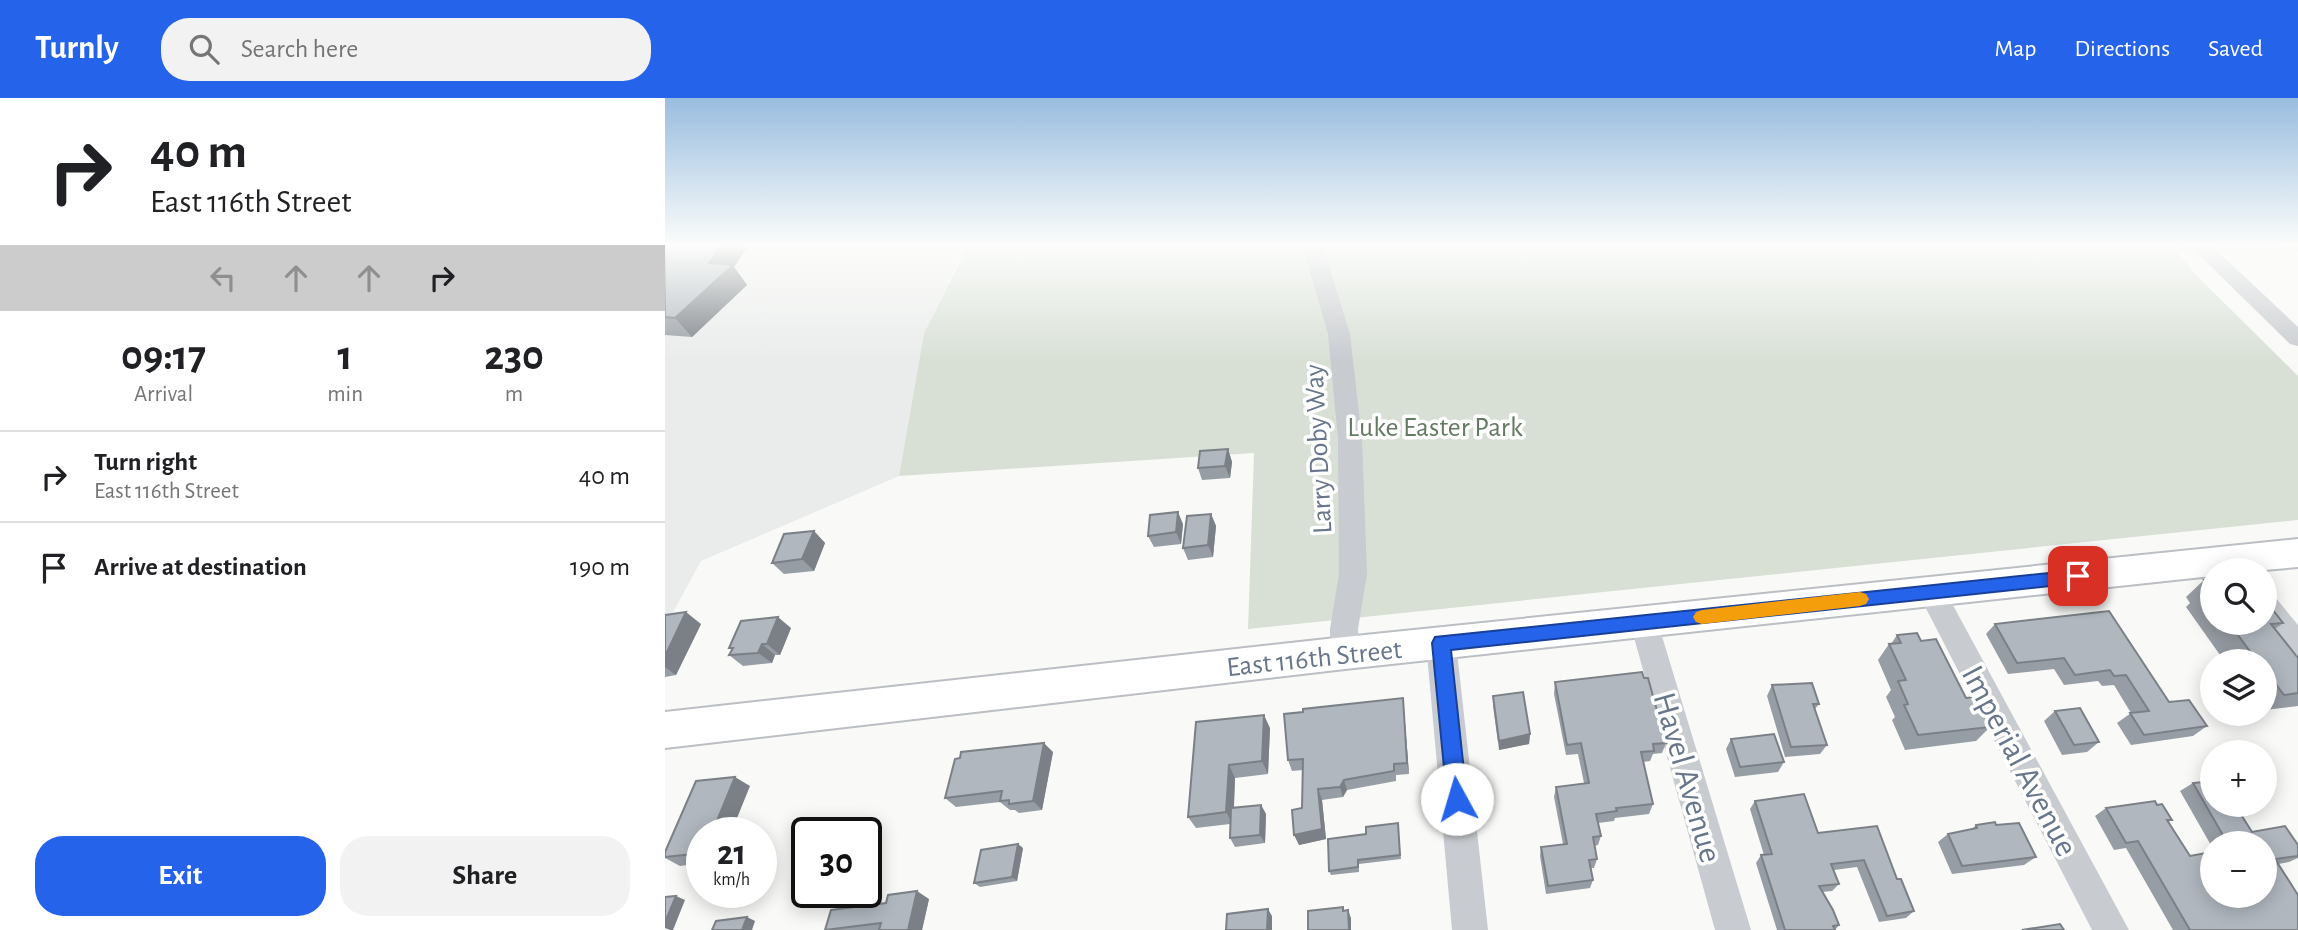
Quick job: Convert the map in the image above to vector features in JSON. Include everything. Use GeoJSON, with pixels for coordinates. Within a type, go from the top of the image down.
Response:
{"type":"FeatureCollection","features":[{"type":"Feature","properties":{"kind":"main road","name":"East 116th Street"},"geometry":{"type":"LineString","coordinates":[[2273,558],[2298,553]]}},
{"type":"Feature","properties":{"kind":"main road","name":"East 116th Street"},"geometry":{"type":"LineString","coordinates":[[665,730],[1345,653],[1931,591],[2200,569]]}},
{"type":"Feature","properties":{"kind":"street","name":"Larry Doby Way"},"geometry":{"type":"LineString","coordinates":[[1323,283],[1339,334],[1350,439],[1353,574],[1344,629],[1345,653]]}},
{"type":"Feature","properties":{"kind":"street"},"geometry":{"type":"LineString","coordinates":[[2239,283],[2298,339]]}},
{"type":"Feature","properties":{"kind":"street","name":"Imperial Avenue"},"geometry":{"type":"LineString","coordinates":[[1931,591],[2111,930]]}},
{"type":"Feature","properties":{"kind":"street"},"geometry":{"type":"LineString","coordinates":[[2277,620],[2298,647]]}},
{"type":"Feature","properties":{"kind":"street","name":"Havel Avenue"},"geometry":{"type":"LineString","coordinates":[[1644,623],[1733,930]]}},
{"type":"Feature","properties":{"kind":"street"},"geometry":{"type":"LineString","coordinates":[[1441,643],[1470,930]]}},
{"type":"Feature","properties":{"kind":"shaded area"},"geometry":{"type":"Polygon","coordinates":[[[665,283],[948,283],[924,333],[899,476],[701,561],[665,627],[665,283]]]}},
{"type":"Feature","properties":{"kind":"green space","name":"Luke Easter Park"},"geometry":{"type":"Polygon","coordinates":[[[949,283],[2204,283],[2298,376],[2298,520],[1248,629],[1254,453],[899,476],[924,333],[949,283]]]}},
{"type":"Feature","properties":{"kind":"building"},"geometry":{"type":"Polygon","coordinates":[[[665,283],[713,283],[675,318],[665,317],[665,283]]]}},
{"type":"Feature","properties":{"kind":"building"},"geometry":{"type":"Polygon","coordinates":[[[1228,449],[1225,466],[1198,468],[1200,451],[1228,449]]]}},
{"type":"Feature","properties":{"kind":"building"},"geometry":{"type":"Polygon","coordinates":[[[1178,512],[1176,532],[1148,536],[1150,515],[1178,512]]]}},
{"type":"Feature","properties":{"kind":"building"},"geometry":{"type":"Polygon","coordinates":[[[1211,514],[1208,545],[1183,548],[1187,516],[1211,514]]]}},
{"type":"Feature","properties":{"kind":"building"},"geometry":{"type":"Polygon","coordinates":[[[814,531],[802,559],[772,563],[784,534],[814,531]]]}},
{"type":"Feature","properties":{"kind":"building"},"geometry":{"type":"Polygon","coordinates":[[[2109,611],[2169,702],[2189,700],[2200,716],[2200,726],[2207,726],[2144,735],[2130,713],[2149,711],[2126,675],[2114,676],[2110,670],[2075,675],[2064,658],[2017,663],[1995,624],[2109,611]]]}},
{"type":"Feature","properties":{"kind":"building"},"geometry":{"type":"Polygon","coordinates":[[[686,612],[665,656],[665,615],[686,612]]]}},
{"type":"Feature","properties":{"kind":"building"},"geometry":{"type":"Polygon","coordinates":[[[778,617],[767,644],[762,644],[758,653],[729,655],[733,648],[729,648],[741,621],[778,617]]]}},
{"type":"Feature","properties":{"kind":"building"},"geometry":{"type":"Polygon","coordinates":[[[2277,632],[2298,658],[2298,693],[2284,695],[2277,686],[2277,649],[2248,649],[2238,635],[2277,635],[2277,632]]]}},
{"type":"Feature","properties":{"kind":"building"},"geometry":{"type":"Polygon","coordinates":[[[1917,633],[1921,641],[1936,639],[1966,698],[1975,697],[1990,727],[1918,735],[1904,705],[1908,704],[1898,681],[1906,680],[1889,644],[1901,643],[1897,635],[1917,633]]]}},
{"type":"Feature","properties":{"kind":"building"},"geometry":{"type":"Polygon","coordinates":[[[1642,672],[1644,678],[1648,678],[1666,743],[1653,744],[1654,751],[1641,752],[1653,804],[1616,808],[1617,811],[1596,814],[1601,836],[1593,837],[1597,859],[1589,860],[1593,880],[1548,886],[1541,847],[1567,844],[1556,787],[1589,783],[1581,743],[1567,745],[1555,682],[1642,672]]]}},
{"type":"Feature","properties":{"kind":"building"},"geometry":{"type":"Polygon","coordinates":[[[1812,683],[1819,704],[1813,704],[1827,745],[1791,747],[1772,685],[1812,683]]]}},
{"type":"Feature","properties":{"kind":"building"},"geometry":{"type":"Polygon","coordinates":[[[1523,692],[1530,734],[1499,741],[1493,696],[1523,692]]]}},
{"type":"Feature","properties":{"kind":"building"},"geometry":{"type":"Polygon","coordinates":[[[1403,698],[1407,763],[1394,764],[1394,771],[1344,780],[1340,787],[1318,789],[1322,829],[1294,835],[1292,810],[1302,808],[1303,759],[1288,760],[1284,714],[1303,712],[1303,709],[1403,698]]]}},
{"type":"Feature","properties":{"kind":"building"},"geometry":{"type":"Polygon","coordinates":[[[2080,708],[2099,742],[2074,745],[2055,711],[2080,708]]]}},
{"type":"Feature","properties":{"kind":"building"},"geometry":{"type":"Polygon","coordinates":[[[1264,715],[1262,761],[1229,765],[1226,812],[1188,817],[1196,722],[1264,715]]]}},
{"type":"Feature","properties":{"kind":"building"},"geometry":{"type":"Polygon","coordinates":[[[1774,734],[1784,762],[1740,767],[1731,739],[1774,734]]]}},
{"type":"Feature","properties":{"kind":"building"},"geometry":{"type":"Polygon","coordinates":[[[1044,743],[1033,801],[1009,804],[1009,800],[1000,801],[1002,791],[945,798],[955,759],[960,758],[961,752],[1044,743]]]}},
{"type":"Feature","properties":{"kind":"building"},"geometry":{"type":"Polygon","coordinates":[[[735,777],[719,817],[686,817],[686,855],[665,857],[665,852],[696,781],[735,777]]]}},
{"type":"Feature","properties":{"kind":"building"},"geometry":{"type":"Polygon","coordinates":[[[2200,782],[2200,795],[2193,783],[2200,782]]]}},
{"type":"Feature","properties":{"kind":"building"},"geometry":{"type":"Polygon","coordinates":[[[1804,794],[1818,833],[1877,826],[1897,879],[1901,879],[1914,911],[1887,916],[1864,860],[1831,864],[1839,884],[1819,886],[1839,925],[1833,926],[1835,930],[1785,930],[1761,855],[1772,854],[1755,801],[1804,794]]]}},
{"type":"Feature","properties":{"kind":"building"},"geometry":{"type":"Polygon","coordinates":[[[2155,801],[2157,805],[2162,804],[2172,820],[2167,820],[2190,856],[2200,854],[2200,908],[2277,908],[2277,862],[2298,895],[2298,930],[2190,930],[2138,841],[2126,843],[2106,808],[2155,801]]]}},
{"type":"Feature","properties":{"kind":"building"},"geometry":{"type":"Polygon","coordinates":[[[1261,805],[1260,835],[1230,838],[1231,808],[1261,805]]]}},
{"type":"Feature","properties":{"kind":"building"},"geometry":{"type":"Polygon","coordinates":[[[2213,817],[2243,817],[2251,831],[2221,831],[2213,817]]]}},
{"type":"Feature","properties":{"kind":"building"},"geometry":{"type":"Polygon","coordinates":[[[1995,822],[1996,825],[2019,823],[2036,857],[1962,866],[1948,834],[1995,822]]]}},
{"type":"Feature","properties":{"kind":"building"},"geometry":{"type":"Polygon","coordinates":[[[1398,823],[1400,855],[1358,860],[1358,867],[1329,871],[1328,839],[1366,834],[1366,827],[1398,823]]]}},
{"type":"Feature","properties":{"kind":"building"},"geometry":{"type":"Polygon","coordinates":[[[2285,826],[2298,845],[2298,856],[2277,859],[2277,831],[2258,831],[2285,826]]]}},
{"type":"Feature","properties":{"kind":"building"},"geometry":{"type":"Polygon","coordinates":[[[1018,844],[1012,877],[974,883],[981,850],[1018,844]]]}},
{"type":"Feature","properties":{"kind":"building"},"geometry":{"type":"Polygon","coordinates":[[[917,891],[908,930],[879,930],[881,923],[825,930],[831,910],[882,908],[888,895],[917,891]]]}},
{"type":"Feature","properties":{"kind":"building"},"geometry":{"type":"Polygon","coordinates":[[[676,896],[665,922],[665,897],[676,896]]]}},
{"type":"Feature","properties":{"kind":"building"},"geometry":{"type":"Polygon","coordinates":[[[1343,907],[1343,911],[1348,910],[1349,930],[1308,930],[1308,911],[1343,907]]]}},
{"type":"Feature","properties":{"kind":"building"},"geometry":{"type":"Polygon","coordinates":[[[1268,909],[1267,930],[1226,930],[1227,914],[1268,909]]]}},
{"type":"Feature","properties":{"kind":"building"},"geometry":{"type":"Polygon","coordinates":[[[747,917],[742,930],[712,930],[716,921],[747,917]]]}},
{"type":"Feature","properties":{"kind":"building"},"geometry":{"type":"Polygon","coordinates":[[[2060,924],[2064,930],[2022,930],[2060,924]]]}},
{"type":"Feature","properties":{"kind":"slow traffic"},"geometry":{"type":"LineString","coordinates":[[1702,617],[1860,599]]}},
{"type":"Feature","properties":{"kind":"route"},"geometry":{"type":"LineString","coordinates":[[1457,799],[1441,643],[2078,576]]}}]}
